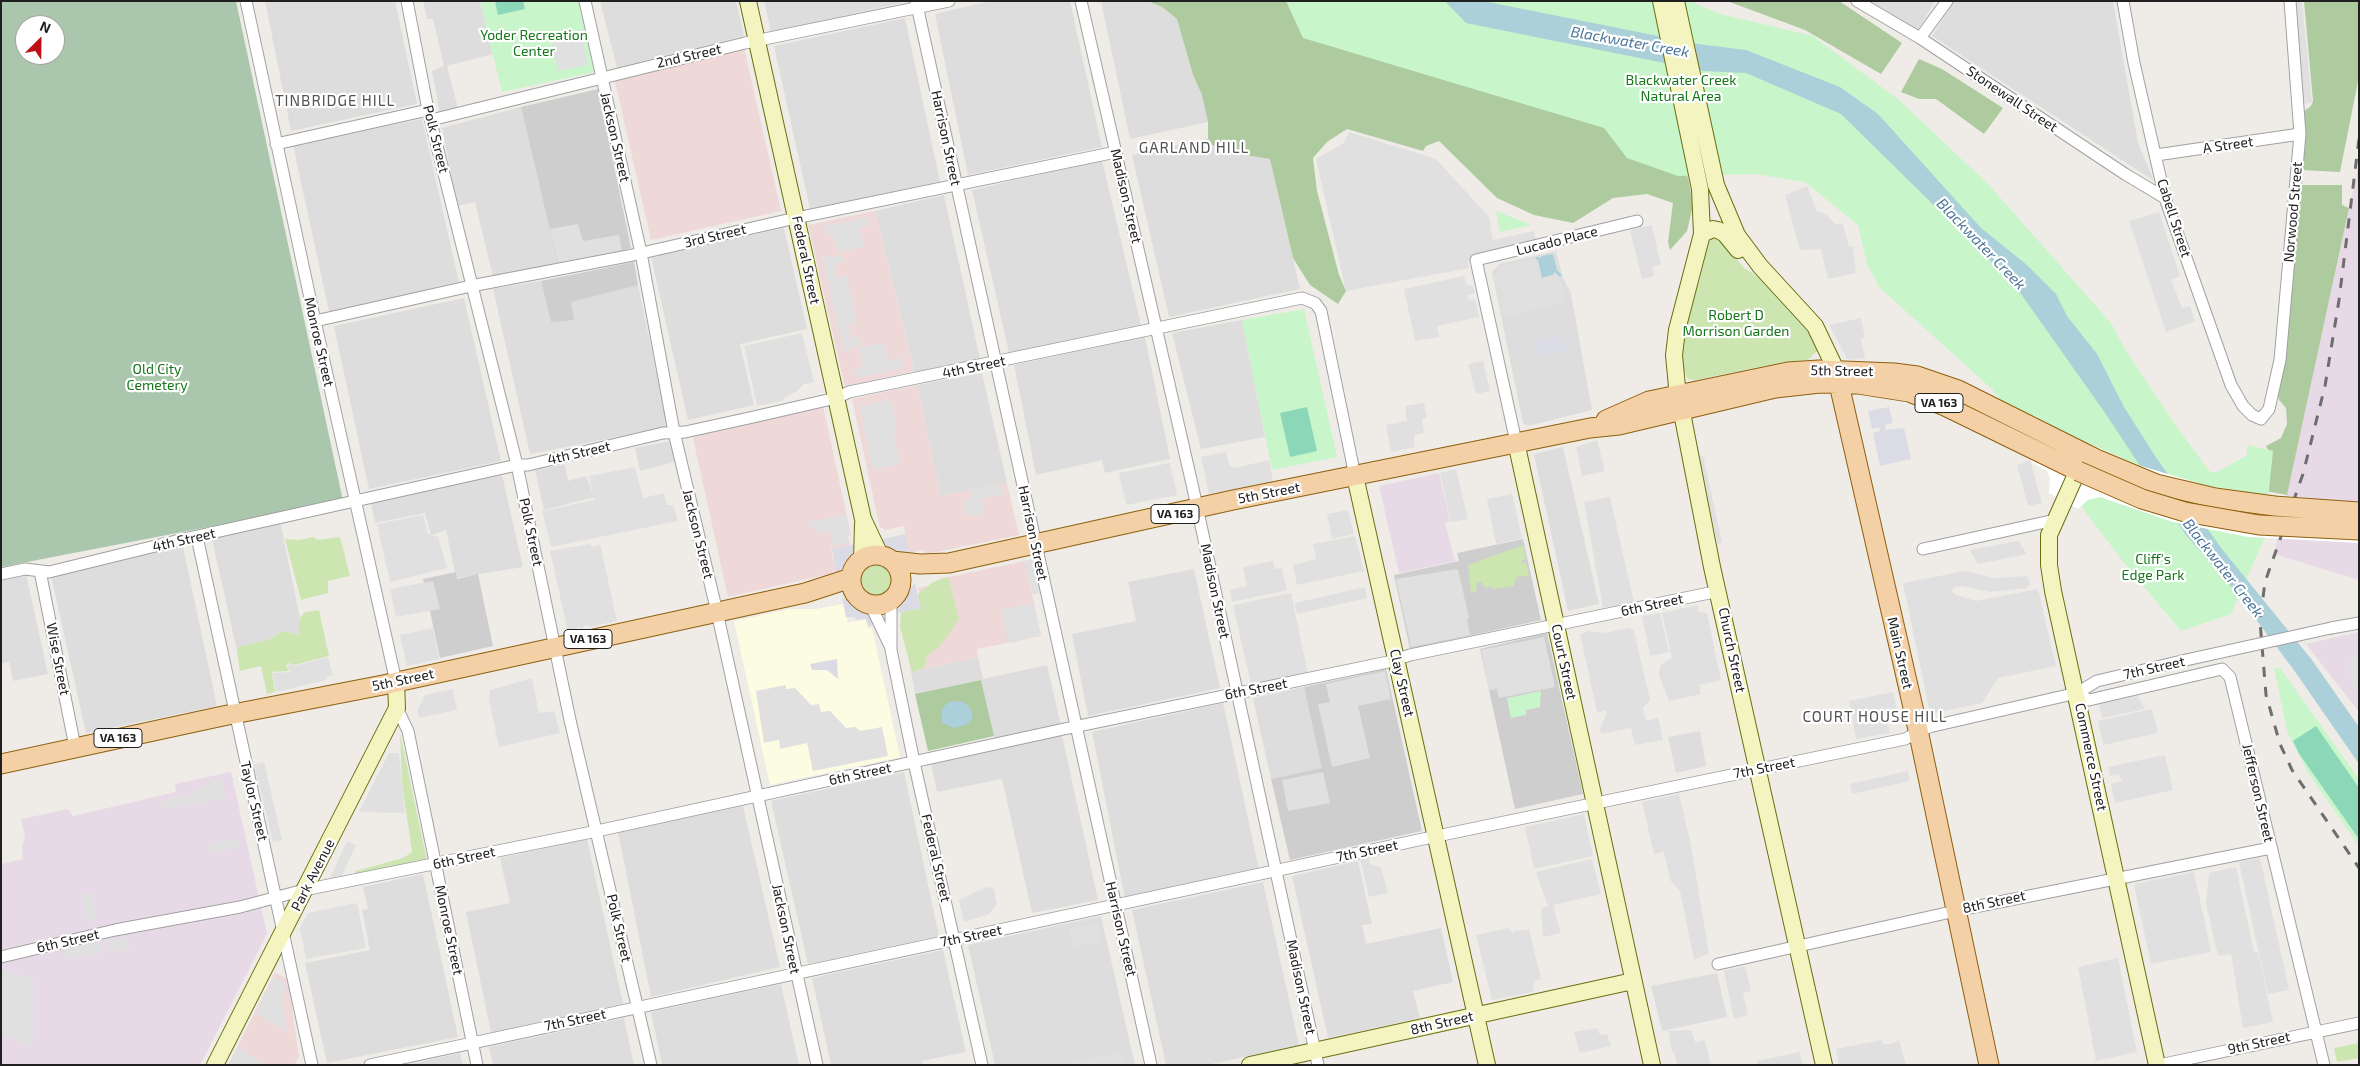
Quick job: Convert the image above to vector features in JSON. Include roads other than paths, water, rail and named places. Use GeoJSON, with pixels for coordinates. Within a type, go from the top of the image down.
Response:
{"type":"FeatureCollection","features":[{"type":"Feature","properties":{"kind":"main road","name":"5th Street"},"geometry":{"type":"LineString","coordinates":[[878,559],[920,564],[948,563],[1197,509],[1590,428],[1649,401],[1680,402],[1788,372],[1837,376],[1917,376],[1958,390],[2086,454],[2137,477],[2193,494],[2248,503],[2359,512]]}},
{"type":"Feature","properties":{"kind":"main road","name":"5th Street"},"geometry":{"type":"LineString","coordinates":[[1837,376],[1895,388],[1926,398],[2078,471],[2142,499],[2193,513],[2259,525],[2359,530]]}},
{"type":"Feature","properties":{"kind":"main road","name":"Main Street"},"geometry":{"type":"LineString","coordinates":[[1837,376],[1918,732],[1990,1065]]}},
{"type":"Feature","properties":{"kind":"main road"},"geometry":{"type":"LineString","coordinates":[[878,559],[900,571],[901,584],[895,596],[884,604],[859,592],[855,568],[878,559]]}},
{"type":"Feature","properties":{"kind":"main road","name":"5th Street"},"geometry":{"type":"LineString","coordinates":[[895,596],[917,578],[948,563]]}},
{"type":"Feature","properties":{"kind":"main road","name":"5th Street"},"geometry":{"type":"LineString","coordinates":[[1,764],[75,747],[396,682],[805,593],[859,592]]}},
{"type":"Feature","properties":{"kind":"street","name":"Monroe Street"},"geometry":{"type":"LineString","coordinates":[[246,1],[314,321],[396,682]]}},
{"type":"Feature","properties":{"kind":"street","name":"Polk Street"},"geometry":{"type":"LineString","coordinates":[[407,1],[430,115],[516,465],[555,646],[651,1065]]}},
{"type":"Feature","properties":{"kind":"street","name":"Jackson Street"},"geometry":{"type":"LineString","coordinates":[[585,1],[641,253],[674,432],[717,612],[817,1065]]}},
{"type":"Feature","properties":{"kind":"street","name":"Federal Street"},"geometry":{"type":"LineString","coordinates":[[748,1],[863,519],[878,559]]}},
{"type":"Feature","properties":{"kind":"street","name":"2nd Street"},"geometry":{"type":"LineString","coordinates":[[276,144],[430,115],[917,4],[949,1]]}},
{"type":"Feature","properties":{"kind":"street","name":"Madison Street"},"geometry":{"type":"LineString","coordinates":[[1081,1],[1197,509],[1317,1058]]}},
{"type":"Feature","properties":{"kind":"street"},"geometry":{"type":"LineString","coordinates":[[1661,1],[1708,187],[1737,235],[1760,266]]}},
{"type":"Feature","properties":{"kind":"street"},"geometry":{"type":"LineString","coordinates":[[1676,1],[1708,187]]}},
{"type":"Feature","properties":{"kind":"street","name":"Stonewall Street"},"geometry":{"type":"LineString","coordinates":[[1857,1],[1920,38],[2125,174],[2165,198]]}},
{"type":"Feature","properties":{"kind":"street"},"geometry":{"type":"LineString","coordinates":[[1920,38],[1947,1]]}},
{"type":"Feature","properties":{"kind":"street","name":"Cabell Street"},"geometry":{"type":"LineString","coordinates":[[2123,1],[2134,62],[2165,198],[2231,385],[2243,406],[2252,415],[2261,419]]}},
{"type":"Feature","properties":{"kind":"street","name":"Norwood Street"},"geometry":{"type":"LineString","coordinates":[[2261,419],[2270,409],[2280,360],[2300,134],[2290,1]]}},
{"type":"Feature","properties":{"kind":"street","name":"Harrison Street"},"geometry":{"type":"LineString","coordinates":[[917,4],[1151,1065]]}},
{"type":"Feature","properties":{"kind":"street","name":"A Street"},"geometry":{"type":"LineString","coordinates":[[2156,155],[2300,134]]}},
{"type":"Feature","properties":{"kind":"street","name":"3rd Street"},"geometry":{"type":"LineString","coordinates":[[314,321],[472,286],[641,253],[796,218],[1116,152]]}},
{"type":"Feature","properties":{"kind":"street","name":"Church Street"},"geometry":{"type":"LineString","coordinates":[[1708,187],[1702,234],[1677,330],[1674,355],[1680,402],[1719,591],[1824,1065]]}},
{"type":"Feature","properties":{"kind":"street","name":"Lucado Place"},"geometry":{"type":"LineString","coordinates":[[1476,260],[1637,221]]}},
{"type":"Feature","properties":{"kind":"street"},"geometry":{"type":"LineString","coordinates":[[1702,234],[1713,229],[1718,230],[1725,234],[1731,244],[1744,256],[1760,266]]}},
{"type":"Feature","properties":{"kind":"street","name":"Court Street"},"geometry":{"type":"LineString","coordinates":[[1476,260],[1652,1065]]}},
{"type":"Feature","properties":{"kind":"street","name":"Main Street"},"geometry":{"type":"LineString","coordinates":[[1760,266],[1816,326],[1837,376]]}},
{"type":"Feature","properties":{"kind":"street","name":"Clay Street"},"geometry":{"type":"LineString","coordinates":[[1156,327],[1302,298],[1315,303],[1321,311],[1355,476],[1487,1065]]}},
{"type":"Feature","properties":{"kind":"street","name":"4th Street"},"geometry":{"type":"LineString","coordinates":[[1,574],[25,569],[49,572],[197,536],[516,465],[528,465],[674,432],[685,432],[836,398],[849,392],[996,363],[1156,327]]}},
{"type":"Feature","properties":{"kind":"street","name":"Commerce Street"},"geometry":{"type":"LineString","coordinates":[[2086,454],[2055,520],[2050,535],[2049,565],[2158,1065]]}},
{"type":"Feature","properties":{"kind":"street"},"geometry":{"type":"LineString","coordinates":[[1923,549],[2055,520]]}},
{"type":"Feature","properties":{"kind":"street","name":"Taylor Street"},"geometry":{"type":"LineString","coordinates":[[197,536],[234,714],[312,1065]]}},
{"type":"Feature","properties":{"kind":"street","name":"Wise Street"},"geometry":{"type":"LineString","coordinates":[[40,571],[75,747]]}},
{"type":"Feature","properties":{"kind":"street","name":"6th Street"},"geometry":{"type":"LineString","coordinates":[[1,957],[115,930],[276,899],[304,890],[597,831],[1075,726],[1719,591]]}},
{"type":"Feature","properties":{"kind":"street","name":"Federal Street"},"geometry":{"type":"LineString","coordinates":[[859,592],[892,650]]}},
{"type":"Feature","properties":{"kind":"street","name":"Federal Street"},"geometry":{"type":"LineString","coordinates":[[895,596],[892,650],[914,762],[982,1065]]}},
{"type":"Feature","properties":{"kind":"street","name":"7th Street"},"geometry":{"type":"LineString","coordinates":[[370,1065],[1596,802],[1905,739],[1929,727],[2077,693],[2097,681],[2359,623]]}},
{"type":"Feature","properties":{"kind":"street","name":"Jefferson Street"},"geometry":{"type":"LineString","coordinates":[[2077,693],[2089,700],[2222,669],[2230,676],[2324,1065]]}},
{"type":"Feature","properties":{"kind":"street"},"geometry":{"type":"LineString","coordinates":[[396,682],[398,708]]}},
{"type":"Feature","properties":{"kind":"street","name":"Monroe Street"},"geometry":{"type":"LineString","coordinates":[[398,708],[408,731],[477,1065]]}},
{"type":"Feature","properties":{"kind":"street","name":"Park Avenue"},"geometry":{"type":"LineString","coordinates":[[215,1065],[398,708]]}},
{"type":"Feature","properties":{"kind":"street","name":"8th Street"},"geometry":{"type":"LineString","coordinates":[[1718,964],[1956,910],[2271,848]]}},
{"type":"Feature","properties":{"kind":"street","name":"8th Street"},"geometry":{"type":"LineString","coordinates":[[1250,1065],[1317,1058],[1476,1015],[1633,981]]}},
{"type":"Feature","properties":{"kind":"street","name":"9th Street"},"geometry":{"type":"LineString","coordinates":[[2158,1065],[2316,1030],[2359,1023]]}},
{"type":"Feature","properties":{"kind":"water","name":"Blackwater Creek"},"geometry":{"type":"Polygon","coordinates":[[[1445,1],[1483,1],[1698,44],[1746,50],[1840,87],[1878,114],[1981,228],[2027,265],[2056,294],[2067,316],[2097,354],[2124,407],[2157,459],[2222,549],[2312,660],[2359,727],[2359,764],[2296,673],[2234,590],[2186,535],[2103,410],[2014,284],[1841,114],[1746,73],[1704,71],[1466,23],[1445,1]]]}},
{"type":"Feature","properties":{"kind":"water"},"geometry":{"type":"Polygon","coordinates":[[[1553,254],[1557,270],[1552,275],[1542,278],[1538,260],[1542,256],[1553,254]]]}},
{"type":"Feature","properties":{"kind":"water"},"geometry":{"type":"Polygon","coordinates":[[[961,701],[970,707],[973,718],[966,725],[953,728],[942,722],[942,709],[948,702],[961,701]]]}},
{"type":"Feature","properties":{"kind":"waterway"},"geometry":{"type":"LineString","coordinates":[[1556,271],[1560,275]]}},
{"type":"Feature","properties":{"kind":"railway"},"geometry":{"type":"LineString","coordinates":[[2359,139],[2339,300],[2325,386],[2303,474],[2265,582],[2260,621],[2266,695],[2280,744],[2292,770],[2359,868]]}},
{"type":"Feature","properties":{"kind":"district","name":"TINBRIDGE HILL"},"geometry":{"type":"Point","coordinates":[335,101]}},
{"type":"Feature","properties":{"kind":"district","name":"GARLAND HILL"},"geometry":{"type":"Point","coordinates":[1194,148]}},
{"type":"Feature","properties":{"kind":"district","name":"COURT HOUSE HILL"},"geometry":{"type":"Point","coordinates":[1875,717]}},
{"type":"Feature","properties":{"kind":"park label","name":"Yoder Recreation Center"},"geometry":{"type":"Point","coordinates":[534,43]}},
{"type":"Feature","properties":{"kind":"park label","name":"Blackwater Creek Natural Area"},"geometry":{"type":"Point","coordinates":[1681,88]}},
{"type":"Feature","properties":{"kind":"park label","name":"Robert D Morrison Garden"},"geometry":{"type":"Point","coordinates":[1736,324]}},
{"type":"Feature","properties":{"kind":"park label","name":"Old City Cemetery"},"geometry":{"type":"Point","coordinates":[157,378]}},
{"type":"Feature","properties":{"kind":"park label","name":"Cliff's Edge Park"},"geometry":{"type":"Point","coordinates":[2153,568]}}]}
